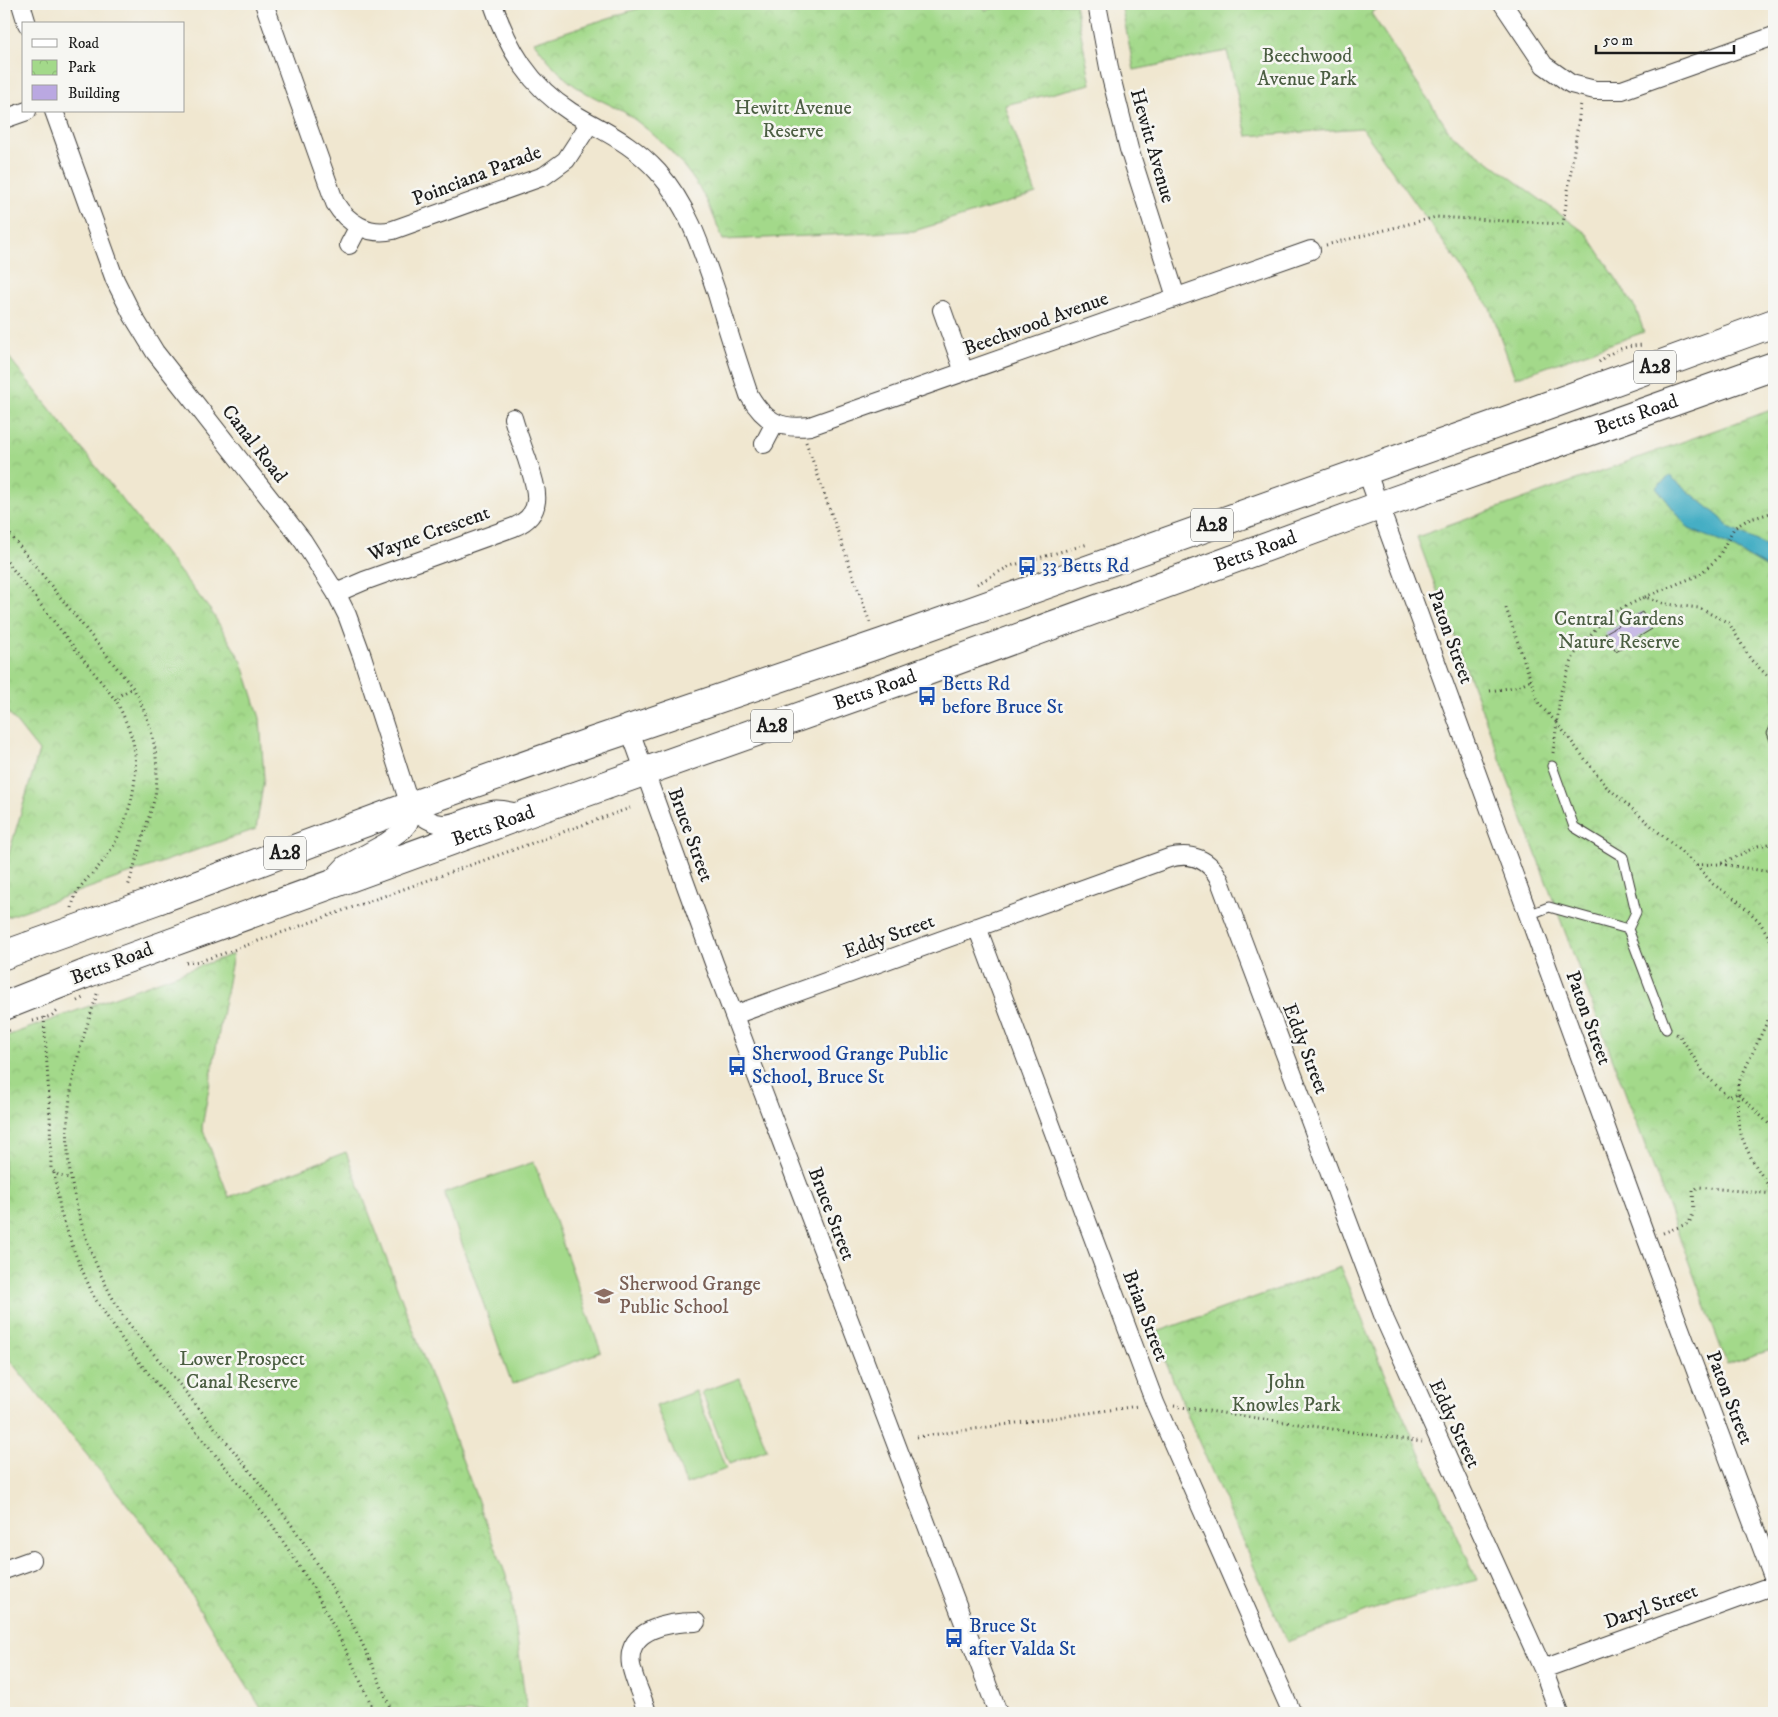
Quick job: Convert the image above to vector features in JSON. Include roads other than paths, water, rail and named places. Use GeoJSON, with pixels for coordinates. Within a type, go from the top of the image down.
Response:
{"type":"FeatureCollection","features":[{"type":"Feature","properties":{"kind":"highway","name":"Betts Road"},"geometry":{"type":"LineString","coordinates":[[4,955],[410,806],[629,728],[882,643],[1536,410],[1774,323]]}},
{"type":"Feature","properties":{"kind":"highway","name":"Betts Road"},"geometry":{"type":"LineString","coordinates":[[4,1006],[121,960],[327,885],[900,681],[1379,506],[1774,366]]}},
{"type":"Feature","properties":{"kind":"street"},"geometry":{"type":"LineString","coordinates":[[20,4],[25,22]]}},
{"type":"Feature","properties":{"kind":"street","name":"Beechwood Avenue"},"geometry":{"type":"LineString","coordinates":[[493,4],[506,41],[524,68],[547,94],[590,123],[624,141],[658,172],[680,201],[698,238],[749,395],[762,413],[775,422],[792,428],[810,426],[1311,250]]}},
{"type":"Feature","properties":{"kind":"street","name":"Hewitt Avenue"},"geometry":{"type":"LineString","coordinates":[[1097,4],[1110,73],[1127,142],[1176,297]]}},
{"type":"Feature","properties":{"kind":"street"},"geometry":{"type":"LineString","coordinates":[[1503,4],[1544,65],[1571,84],[1594,90],[1622,90],[1774,36]]}},
{"type":"Feature","properties":{"kind":"street"},"geometry":{"type":"LineString","coordinates":[[265,6],[335,203],[346,217],[359,226],[349,244]]}},
{"type":"Feature","properties":{"kind":"street"},"geometry":{"type":"LineString","coordinates":[[4,119],[24,112]]}},
{"type":"Feature","properties":{"kind":"street","name":"Canal Road"},"geometry":{"type":"LineString","coordinates":[[54,112],[115,280],[133,316],[155,352],[303,541],[336,594],[360,648],[410,806]]}},
{"type":"Feature","properties":{"kind":"street","name":"Poinciana Parade"},"geometry":{"type":"LineString","coordinates":[[359,226],[374,231],[393,230],[537,179],[552,172],[566,160],[590,123]]}},
{"type":"Feature","properties":{"kind":"street"},"geometry":{"type":"LineString","coordinates":[[942,310],[964,372]]}},
{"type":"Feature","properties":{"kind":"street","name":"Wayne Crescent"},"geometry":{"type":"LineString","coordinates":[[336,594],[364,581],[520,524],[540,514],[536,487],[513,418]]}},
{"type":"Feature","properties":{"kind":"street"},"geometry":{"type":"LineString","coordinates":[[764,444],[775,422]]}},
{"type":"Feature","properties":{"kind":"street","name":"Paton Street"},"geometry":{"type":"LineString","coordinates":[[1366,470],[1647,1240],[1774,1580]]}},
{"type":"Feature","properties":{"kind":"street","name":"Bruce Street"},"geometry":{"type":"LineString","coordinates":[[629,728],[714,963],[998,1713]]}},
{"type":"Feature","properties":{"kind":"street"},"geometry":{"type":"LineString","coordinates":[[410,806],[423,818],[437,824],[459,821],[494,809],[525,814]]}},
{"type":"Feature","properties":{"kind":"street"},"geometry":{"type":"LineString","coordinates":[[327,885],[345,865],[385,843],[403,830],[408,824],[410,806]]}},
{"type":"Feature","properties":{"kind":"street","name":"Eddy Street"},"geometry":{"type":"LineString","coordinates":[[734,1015],[1179,855],[1198,858],[1212,867],[1220,881],[1384,1320],[1543,1669],[1559,1713]]}},
{"type":"Feature","properties":{"kind":"street","name":"Brian Street"},"geometry":{"type":"LineString","coordinates":[[977,928],[1155,1403],[1292,1713]]}},
{"type":"Feature","properties":{"kind":"street"},"geometry":{"type":"LineString","coordinates":[[4,1570],[32,1560]]}},
{"type":"Feature","properties":{"kind":"street","name":"Daryl Street"},"geometry":{"type":"LineString","coordinates":[[1543,1669],[1774,1585]]}},
{"type":"Feature","properties":{"kind":"street"},"geometry":{"type":"LineString","coordinates":[[647,1713],[631,1664],[631,1654],[635,1644],[647,1632],[669,1624],[696,1622]]}},
{"type":"Feature","properties":{"kind":"lane"},"geometry":{"type":"LineString","coordinates":[[1552,766],[1574,827],[1624,856],[1636,912],[1628,929],[1666,1029]]}},
{"type":"Feature","properties":{"kind":"lane"},"geometry":{"type":"LineString","coordinates":[[1528,915],[1549,907],[1628,929]]}},
{"type":"Feature","properties":{"kind":"water"},"geometry":{"type":"Polygon","coordinates":[[[1670,476],[1721,518],[1729,528],[1774,549],[1774,572],[1728,545],[1689,529],[1656,487],[1670,476]]]}},
{"type":"Feature","properties":{"kind":"place","name":"33 Betts Rd"},"geometry":{"type":"Point","coordinates":[1027,566]}},
{"type":"Feature","properties":{"kind":"place","name":"Betts Rd before Bruce St"},"geometry":{"type":"Point","coordinates":[927,696]}},
{"type":"Feature","properties":{"kind":"place","name":"Sherwood Grange Public School, Bruce St"},"geometry":{"type":"Point","coordinates":[737,1066]}},
{"type":"Feature","properties":{"kind":"place","name":"Sherwood Grange Public School"},"geometry":{"type":"Point","coordinates":[604,1296]}},
{"type":"Feature","properties":{"kind":"place","name":"Bruce St after Valda St"},"geometry":{"type":"Point","coordinates":[954,1638]}},
{"type":"Feature","properties":{"kind":"park label","name":"Beechwood Avenue Park"},"geometry":{"type":"Point","coordinates":[1307,68]}},
{"type":"Feature","properties":{"kind":"park label","name":"Hewitt Avenue Reserve"},"geometry":{"type":"Point","coordinates":[793,120]}},
{"type":"Feature","properties":{"kind":"park label","name":"Central Gardens Nature Reserve"},"geometry":{"type":"Point","coordinates":[1619,630]}},
{"type":"Feature","properties":{"kind":"park label","name":"Lower Prospect Canal Reserve"},"geometry":{"type":"Point","coordinates":[242,1370]}},
{"type":"Feature","properties":{"kind":"park label","name":"John Knowles Park"},"geometry":{"type":"Point","coordinates":[1286,1394]}}]}
